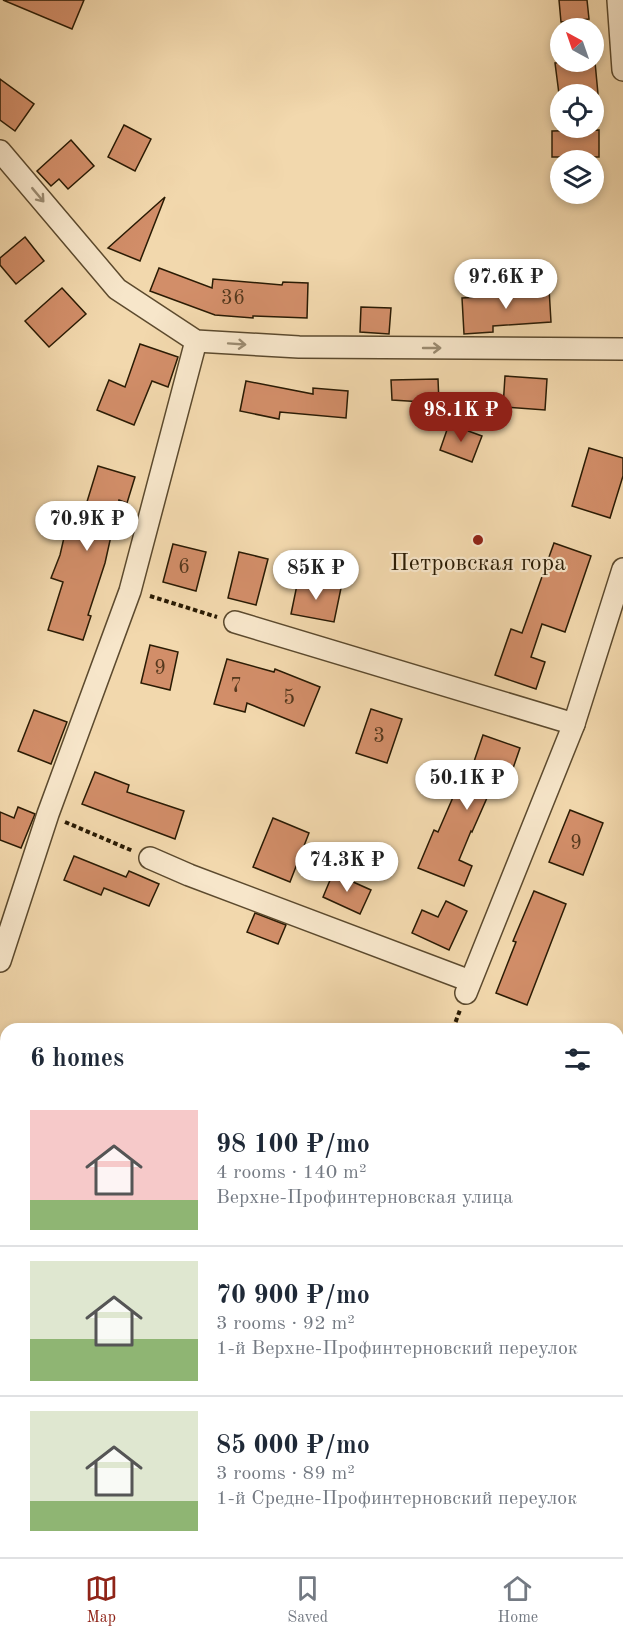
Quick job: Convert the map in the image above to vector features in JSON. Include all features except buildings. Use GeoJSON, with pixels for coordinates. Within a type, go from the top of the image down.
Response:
{"type":"FeatureCollection","features":[{"type":"Feature","properties":{"kind":"street"},"geometry":{"type":"LineString","coordinates":[[618,0],[623,70]]}},
{"type":"Feature","properties":{"kind":"street"},"geometry":{"type":"LineString","coordinates":[[0,151],[117,288],[196,341],[299,347],[623,349]]}},
{"type":"Feature","properties":{"kind":"street"},"geometry":{"type":"LineString","coordinates":[[0,961],[48,814],[130,591],[196,341]]}},
{"type":"Feature","properties":{"kind":"street"},"geometry":{"type":"LineString","coordinates":[[150,858],[468,987],[574,724],[623,569]]}},
{"type":"Feature","properties":{"kind":"street"},"geometry":{"type":"LineString","coordinates":[[235,622],[574,724]]}},
{"type":"Feature","properties":{"kind":"path"},"geometry":{"type":"LineString","coordinates":[[130,591],[235,622]]}},
{"type":"Feature","properties":{"kind":"path"},"geometry":{"type":"LineString","coordinates":[[48,814],[150,858]]}},
{"type":"Feature","properties":{"kind":"place","name":"Петровская гора"},"geometry":{"type":"Point","coordinates":[478,540]}}]}
